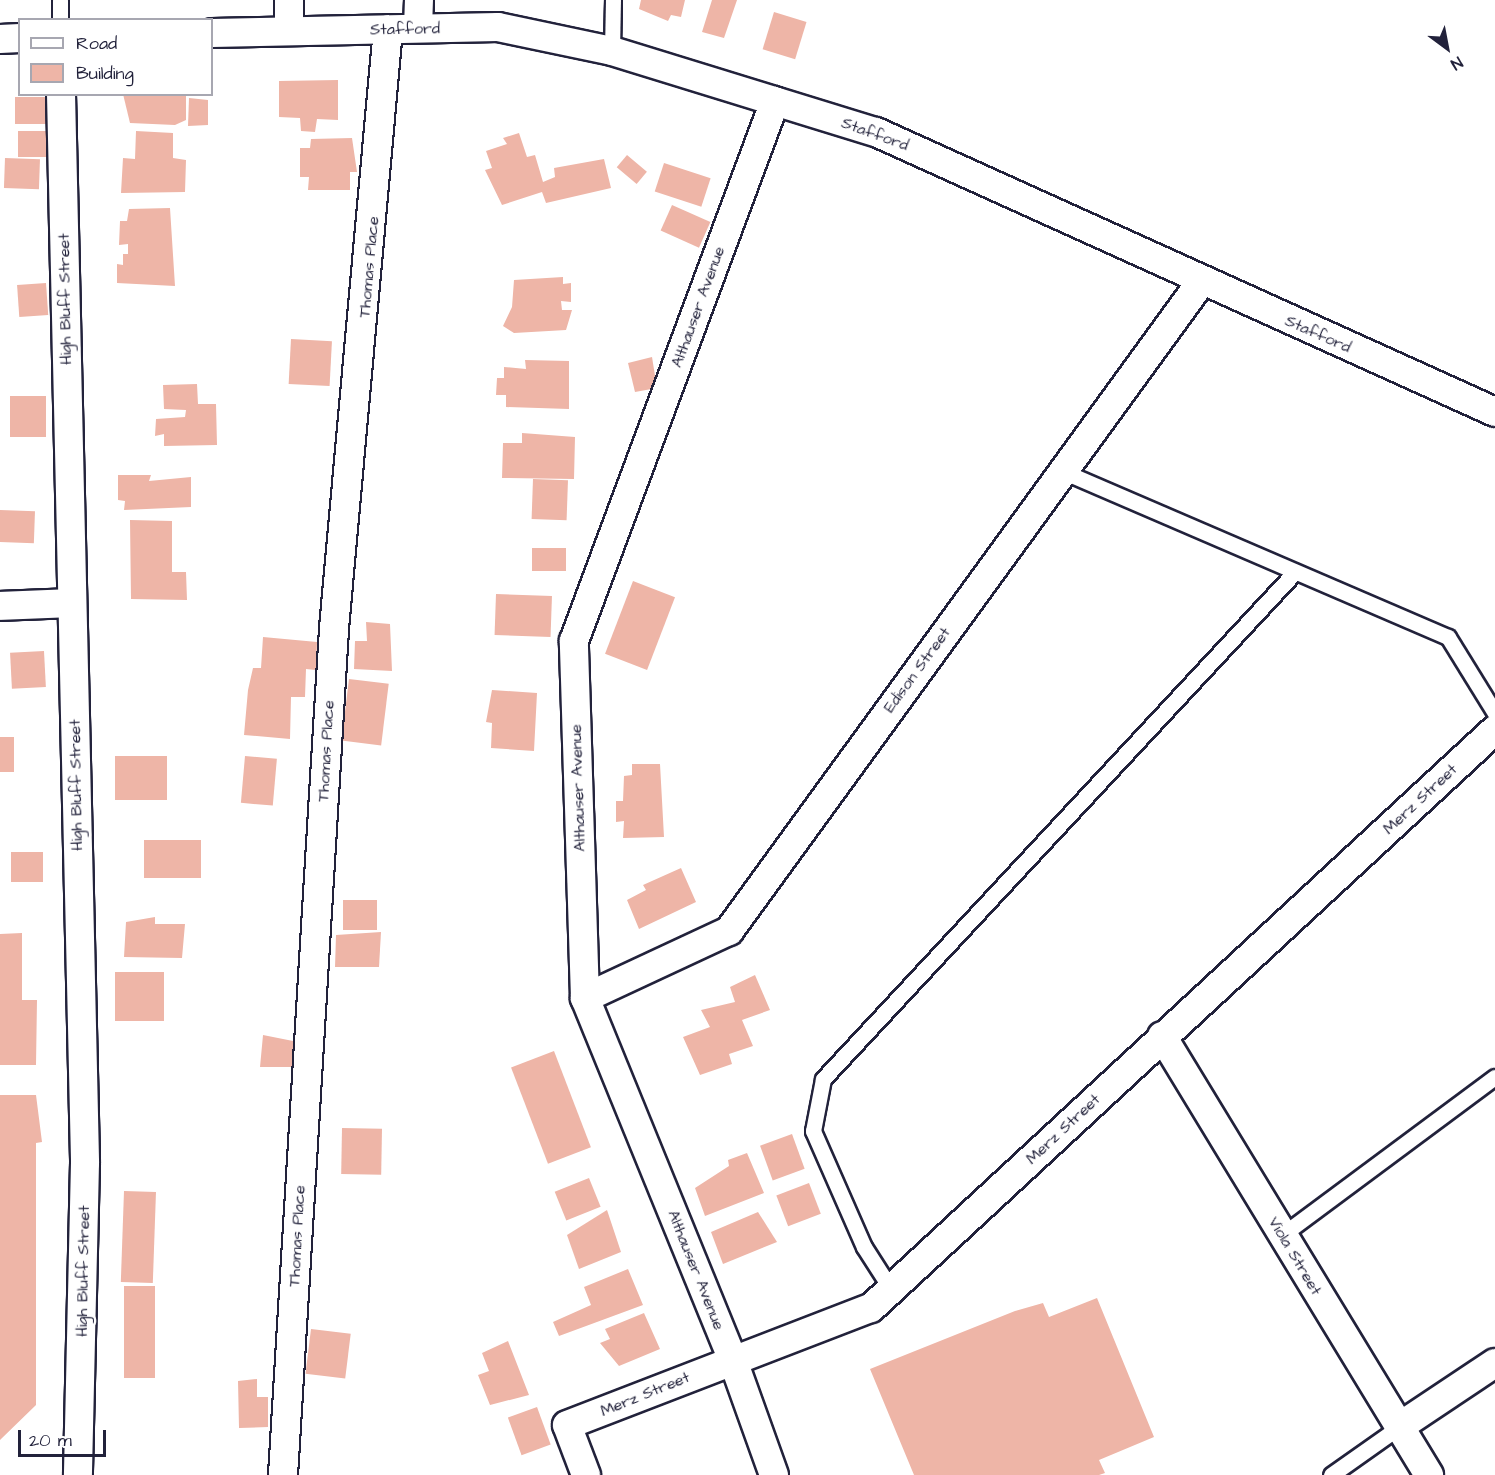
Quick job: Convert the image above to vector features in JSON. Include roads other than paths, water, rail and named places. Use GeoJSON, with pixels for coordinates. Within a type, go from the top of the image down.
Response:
{"type":"FeatureCollection","features":[{"type":"Feature","properties":{"kind":"street"},"geometry":{"type":"LineString","coordinates":[[289,0],[289,31]]}},
{"type":"Feature","properties":{"kind":"street"},"geometry":{"type":"LineString","coordinates":[[418,28],[419,0]]}},
{"type":"Feature","properties":{"kind":"street","name":"Stafford"},"geometry":{"type":"LineString","coordinates":[[213,33],[498,27],[612,51],[876,132],[1201,282],[1495,412]]}},
{"type":"Feature","properties":{"kind":"street","name":"Thomas Place"},"geometry":{"type":"LineString","coordinates":[[283,1475],[334,628],[388,29]]}},
{"type":"Feature","properties":{"kind":"street"},"geometry":{"type":"LineString","coordinates":[[0,39],[18,38]]}},
{"type":"Feature","properties":{"kind":"street","name":"High Bluff Street"},"geometry":{"type":"LineString","coordinates":[[60,96],[85,1163],[78,1475]]}},
{"type":"Feature","properties":{"kind":"street","name":"Althauser Avenue"},"geometry":{"type":"LineString","coordinates":[[774,1475],[732,1358],[585,998],[573,641],[775,101]]}},
{"type":"Feature","properties":{"kind":"street","name":"Edison Street"},"geometry":{"type":"LineString","coordinates":[[585,998],[729,931],[1060,470],[1201,282]]}},
{"type":"Feature","properties":{"kind":"street"},"geometry":{"type":"LineString","coordinates":[[0,606],[71,603]]}},
{"type":"Feature","properties":{"kind":"street","name":"Merz Street"},"geometry":{"type":"LineString","coordinates":[[586,1475],[567,1425],[732,1358],[871,1308],[1495,730]]}},
{"type":"Feature","properties":{"kind":"street","name":"Viola Street"},"geometry":{"type":"LineString","coordinates":[[1162,1036],[1429,1475]]}},
{"type":"Feature","properties":{"kind":"street"},"geometry":{"type":"LineString","coordinates":[[1399,1427],[1495,1363]]}},
{"type":"Feature","properties":{"kind":"lane"},"geometry":{"type":"LineString","coordinates":[[60,0],[60,18]]}},
{"type":"Feature","properties":{"kind":"lane"},"geometry":{"type":"LineString","coordinates":[[612,51],[613,0]]}},
{"type":"Feature","properties":{"kind":"lane"},"geometry":{"type":"LineString","coordinates":[[1060,470],[1448,637],[1495,713]]}},
{"type":"Feature","properties":{"kind":"lane"},"geometry":{"type":"LineString","coordinates":[[891,1289],[864,1247],[813,1131],[823,1079],[1295,572]]}},
{"type":"Feature","properties":{"kind":"lane"},"geometry":{"type":"LineString","coordinates":[[1282,1235],[1495,1077]]}},
{"type":"Feature","properties":{"kind":"lane"},"geometry":{"type":"LineString","coordinates":[[1331,1475],[1399,1427]]}}]}
